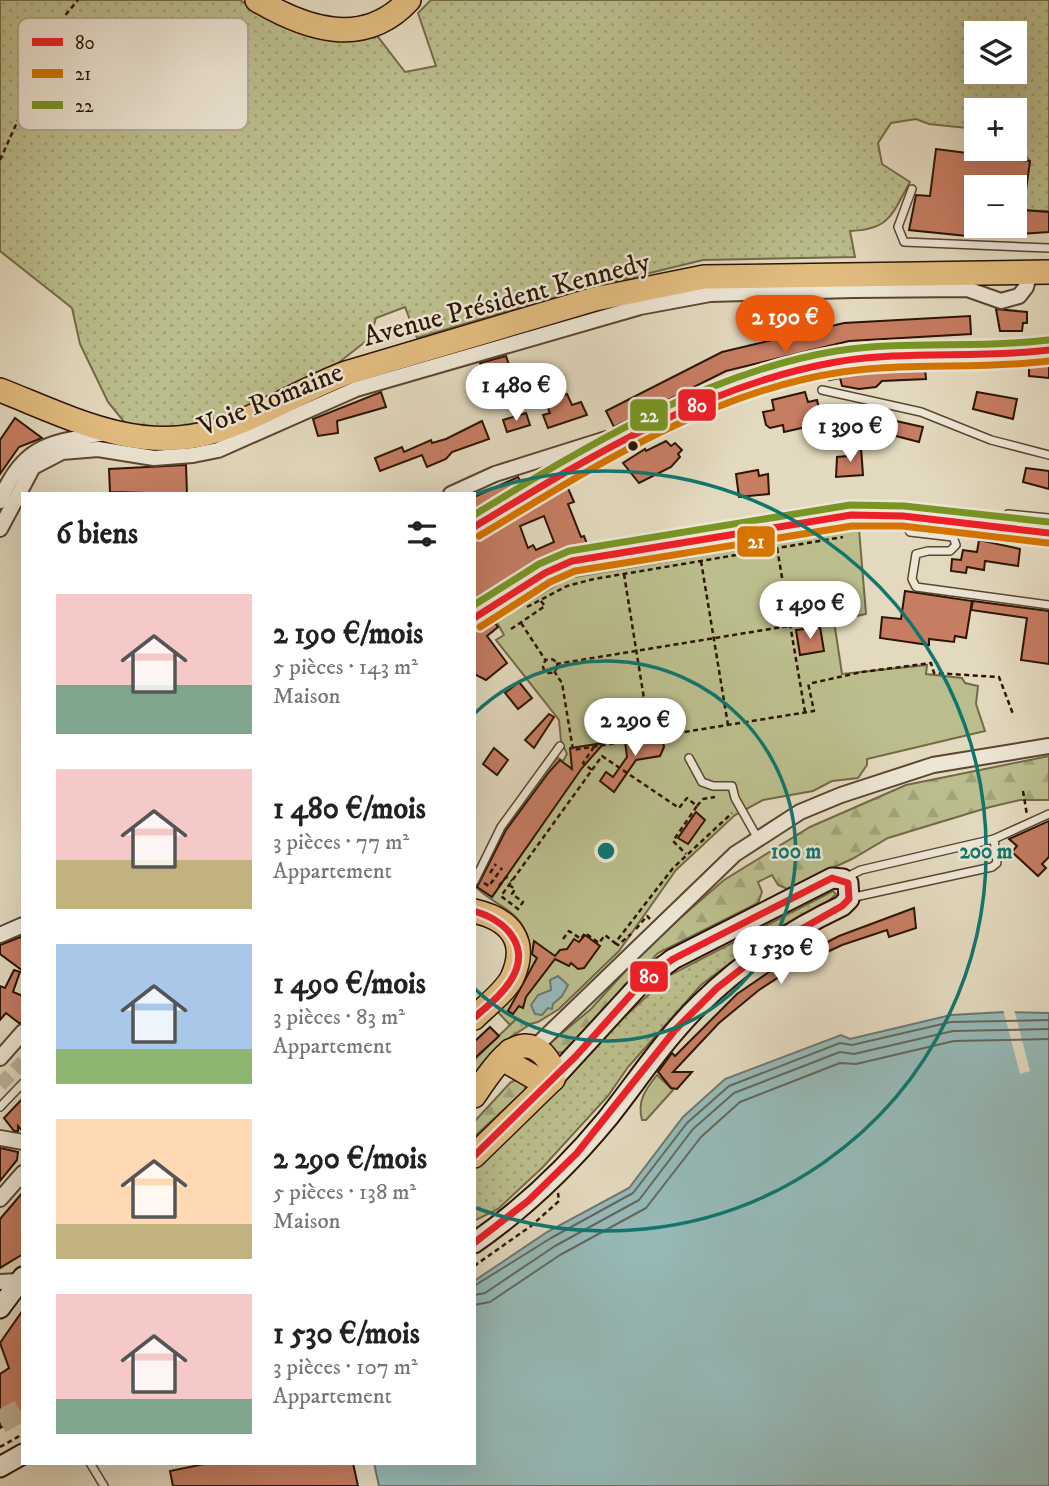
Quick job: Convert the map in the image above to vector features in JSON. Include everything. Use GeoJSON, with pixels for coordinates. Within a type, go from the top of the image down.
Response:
{"type":"FeatureCollection","features":[{"type":"Feature","properties":{"kind":"main road"},"geometry":{"type":"LineString","coordinates":[[257,0],[288,18],[316,28],[338,30],[363,27],[388,18],[409,0]]}},
{"type":"Feature","properties":{"kind":"main road","name":"Avenue Président Kennedy"},"geometry":{"type":"LineString","coordinates":[[0,390],[109,432],[157,440],[214,432],[346,373],[595,299],[704,277],[1039,272]]}},
{"type":"Feature","properties":{"kind":"main road"},"geometry":{"type":"LineString","coordinates":[[476,617],[545,573],[581,559],[851,515],[903,516],[1049,533]]}},
{"type":"Feature","properties":{"kind":"main road"},"geometry":{"type":"LineString","coordinates":[[476,912],[505,923],[514,936],[517,951],[511,980],[482,1014]]}},
{"type":"Feature","properties":{"kind":"main road"},"geometry":{"type":"LineString","coordinates":[[476,1154],[526,1106],[553,1079],[553,1069],[540,1052],[521,1045],[520,1065],[533,1093],[526,1106]]}},
{"type":"Feature","properties":{"kind":"main road"},"geometry":{"type":"LineString","coordinates":[[520,1065],[541,1080],[553,1079]]}},
{"type":"Feature","properties":{"kind":"main road"},"geometry":{"type":"LineString","coordinates":[[476,1095],[520,1065]]}},
{"type":"Feature","properties":{"kind":"main road"},"geometry":{"type":"LineString","coordinates":[[476,1109],[505,1072],[520,1065]]}},
{"type":"Feature","properties":{"kind":"street","name":"Voie Romaine"},"geometry":{"type":"LineString","coordinates":[[0,529],[33,467],[62,452],[98,449],[154,458],[193,456],[218,450],[356,389],[640,307],[710,294],[853,290],[967,289],[1002,301],[1019,296],[1039,272]]}},
{"type":"Feature","properties":{"kind":"street"},"geometry":{"type":"LineString","coordinates":[[476,526],[615,447],[728,391],[798,369],[880,356],[1005,355],[1049,350]]}},
{"type":"Feature","properties":{"kind":"street"},"geometry":{"type":"LineString","coordinates":[[58,443],[65,416]]}},
{"type":"Feature","properties":{"kind":"street"},"geometry":{"type":"LineString","coordinates":[[0,500],[25,457],[58,443],[109,432]]}},
{"type":"Feature","properties":{"kind":"street"},"geometry":{"type":"LineString","coordinates":[[455,492],[495,474],[606,439],[615,447]]}},
{"type":"Feature","properties":{"kind":"street"},"geometry":{"type":"LineString","coordinates":[[576,1056],[562,1062],[540,1052],[685,899],[757,837],[800,812],[841,795],[933,765],[1049,746]]}},
{"type":"Feature","properties":{"kind":"street"},"geometry":{"type":"LineString","coordinates":[[476,1241],[533,1196],[605,1121],[653,1055],[702,1002],[776,943],[842,906],[849,899],[850,888],[843,879],[832,878],[673,959],[643,981],[553,1079]]}},
{"type":"Feature","properties":{"kind":"street"},"geometry":{"type":"LineString","coordinates":[[0,935],[21,926]]}},
{"type":"Feature","properties":{"kind":"street"},"geometry":{"type":"LineString","coordinates":[[0,1058],[21,1034]]}},
{"type":"Feature","properties":{"kind":"street"},"geometry":{"type":"LineString","coordinates":[[0,1138],[21,1142]]}},
{"type":"Feature","properties":{"kind":"street"},"geometry":{"type":"LineString","coordinates":[[0,1199],[21,1175]]}},
{"type":"Feature","properties":{"kind":"street"},"geometry":{"type":"LineString","coordinates":[[0,1308],[14,1280]]}},
{"type":"Feature","properties":{"kind":"street"},"geometry":{"type":"LineString","coordinates":[[0,1453],[21,1441]]}},
{"type":"Feature","properties":{"kind":"street"},"geometry":{"type":"LineString","coordinates":[[0,1467],[21,1455]]}},
{"type":"Feature","properties":{"kind":"lane"},"geometry":{"type":"LineString","coordinates":[[912,189],[898,227],[904,242],[1049,247]]}},
{"type":"Feature","properties":{"kind":"lane"},"geometry":{"type":"LineString","coordinates":[[822,390],[921,412],[991,440],[1049,455]]}},
{"type":"Feature","properties":{"kind":"lane"},"geometry":{"type":"LineString","coordinates":[[1003,527],[1008,514],[1049,518]]}},
{"type":"Feature","properties":{"kind":"lane"},"geometry":{"type":"LineString","coordinates":[[903,516],[910,531],[953,537],[956,545],[950,551],[916,554],[912,579],[916,587],[1049,605]]}},
{"type":"Feature","properties":{"kind":"lane"},"geometry":{"type":"LineString","coordinates":[[476,878],[500,827],[561,746]]}},
{"type":"Feature","properties":{"kind":"lane"},"geometry":{"type":"LineString","coordinates":[[689,758],[702,782],[713,786],[733,786],[735,798],[757,837]]}},
{"type":"Feature","properties":{"kind":"lane"},"geometry":{"type":"LineString","coordinates":[[843,879],[861,870],[994,839],[1049,814]]}},
{"type":"Feature","properties":{"kind":"lane"},"geometry":{"type":"LineString","coordinates":[[849,899],[992,867],[997,863],[994,839]]}},
{"type":"Feature","properties":{"kind":"lane"},"geometry":{"type":"LineString","coordinates":[[0,1107],[21,1085]]}},
{"type":"Feature","properties":{"kind":"lane"},"geometry":{"type":"LineString","coordinates":[[91,1465],[104,1486]]}},
{"type":"Feature","properties":{"kind":"path"},"geometry":{"type":"LineString","coordinates":[[63,18],[78,0]]}},
{"type":"Feature","properties":{"kind":"path"},"geometry":{"type":"LineString","coordinates":[[0,160],[18,120]]}},
{"type":"Feature","properties":{"kind":"path"},"geometry":{"type":"LineString","coordinates":[[510,629],[545,606],[538,601],[567,586],[843,537]]}},
{"type":"Feature","properties":{"kind":"path"},"geometry":{"type":"LineString","coordinates":[[777,548],[805,712]]}},
{"type":"Feature","properties":{"kind":"path"},"geometry":{"type":"LineString","coordinates":[[701,561],[728,725]]}},
{"type":"Feature","properties":{"kind":"path"},"geometry":{"type":"LineString","coordinates":[[624,574],[650,738]]}},
{"type":"Feature","properties":{"kind":"path"},"geometry":{"type":"LineString","coordinates":[[556,664],[820,621]]}},
{"type":"Feature","properties":{"kind":"path"},"geometry":{"type":"LineString","coordinates":[[521,623],[546,661],[546,671],[554,671]]}},
{"type":"Feature","properties":{"kind":"path"},"geometry":{"type":"LineString","coordinates":[[546,661],[552,660],[556,664]]}},
{"type":"Feature","properties":{"kind":"path"},"geometry":{"type":"LineString","coordinates":[[556,664],[554,671],[563,689],[573,750],[814,711],[810,683],[931,663],[934,673],[999,677],[1013,714]]}},
{"type":"Feature","properties":{"kind":"path"},"geometry":{"type":"LineString","coordinates":[[592,770],[583,763],[594,747]]}},
{"type":"Feature","properties":{"kind":"path"},"geometry":{"type":"LineString","coordinates":[[509,885],[515,890],[512,894],[523,902],[518,909],[501,896],[603,755],[679,808],[687,798],[697,806]]}},
{"type":"Feature","properties":{"kind":"path"},"geometry":{"type":"LineString","coordinates":[[1023,791],[1029,821]]}},
{"type":"Feature","properties":{"kind":"path"},"geometry":{"type":"LineString","coordinates":[[686,854],[673,841],[703,799],[725,795]]}},
{"type":"Feature","properties":{"kind":"path"},"geometry":{"type":"LineString","coordinates":[[615,943],[686,854],[735,811]]}},
{"type":"Feature","properties":{"kind":"path"},"geometry":{"type":"LineString","coordinates":[[485,883],[489,886],[502,868]]}},
{"type":"Feature","properties":{"kind":"path"},"geometry":{"type":"LineString","coordinates":[[511,872],[516,876]]}},
{"type":"Feature","properties":{"kind":"path"},"geometry":{"type":"LineString","coordinates":[[499,886],[506,877],[512,881]]}},
{"type":"Feature","properties":{"kind":"path"},"geometry":{"type":"LineString","coordinates":[[563,939],[569,931],[581,939],[585,933],[599,943],[605,935],[618,945],[634,932]]}},
{"type":"Feature","properties":{"kind":"path"},"geometry":{"type":"LineString","coordinates":[[476,1264],[559,1201],[561,1196],[553,1188]]}},
{"type":"Feature","properties":{"kind":"path"},"geometry":{"type":"LineString","coordinates":[[0,1447],[21,1435]]}},
{"type":"Feature","properties":{"kind":"green space"},"geometry":{"type":"Polygon","coordinates":[[[0,0],[240,0],[262,15],[375,33],[405,72],[436,66],[418,13],[431,0],[1049,0],[1049,211],[1027,210],[1030,161],[1027,157],[1027,98],[964,98],[964,128],[929,124],[916,119],[891,123],[878,143],[882,164],[910,182],[894,211],[882,223],[863,230],[850,231],[855,257],[703,260],[580,290],[417,338],[405,307],[376,318],[370,338],[337,364],[220,419],[158,430],[129,428],[108,402],[80,344],[72,308],[0,251],[0,0]]]}},
{"type":"Feature","properties":{"kind":"green space"},"geometry":{"type":"Polygon","coordinates":[[[859,529],[866,614],[834,621],[842,674],[927,665],[926,674],[962,678],[965,683],[978,686],[976,704],[985,731],[867,759],[867,765],[858,778],[832,781],[813,791],[763,800],[735,815],[676,870],[619,951],[559,1009],[538,1022],[526,1025],[516,1019],[510,1025],[496,1010],[513,992],[525,971],[529,959],[527,935],[516,917],[485,895],[476,887],[476,882],[494,857],[491,853],[502,828],[537,781],[558,758],[563,761],[567,754],[561,741],[559,720],[496,640],[504,635],[496,621],[568,578],[859,529]]]}},
{"type":"Feature","properties":{"kind":"green space"},"geometry":{"type":"Polygon","coordinates":[[[1049,756],[1049,800],[1020,800],[990,807],[888,838],[852,859],[787,889],[778,885],[772,875],[758,882],[762,892],[758,903],[658,953],[563,1052],[556,1053],[550,1048],[549,1044],[591,1009],[649,945],[724,880],[810,827],[906,785],[1049,756]]]}},
{"type":"Feature","properties":{"kind":"green space"},"geometry":{"type":"Polygon","coordinates":[[[833,891],[836,894],[827,903],[754,945],[701,985],[628,1067],[608,1096],[543,1167],[498,1209],[476,1220],[476,1164],[560,1086],[621,1020],[670,975],[833,891]]]}},
{"type":"Feature","properties":{"kind":"green space"},"geometry":{"type":"Polygon","coordinates":[[[519,1016],[529,1025],[506,1040],[476,1079],[476,1058],[519,1016]]]}},
{"type":"Feature","properties":{"kind":"green space"},"geometry":{"type":"Polygon","coordinates":[[[657,1075],[673,1090],[646,1120],[642,1120],[643,1096],[657,1075]]]}},
{"type":"Feature","properties":{"kind":"green space"},"geometry":{"type":"Polygon","coordinates":[[[519,1079],[525,1085],[525,1090],[476,1135],[476,1120],[511,1082],[519,1079]]]}},
{"type":"Feature","properties":{"kind":"water"},"geometry":{"type":"Polygon","coordinates":[[[558,976],[568,985],[562,996],[553,1004],[552,1009],[548,1008],[542,1015],[535,1014],[531,1005],[538,995],[551,990],[550,980],[558,976]]]}},
{"type":"Feature","properties":{"kind":"water"},"geometry":{"type":"Polygon","coordinates":[[[1049,1013],[1049,1486],[379,1486],[374,1465],[476,1465],[476,1280],[547,1232],[629,1188],[683,1117],[725,1079],[841,1035],[850,1039],[951,1015],[1049,1013]]]}},
{"type":"Feature","properties":{"kind":"pier"},"geometry":{"type":"Polygon","coordinates":[[[1003,1009],[1014,1009],[1030,1071],[1020,1074],[1003,1009]]]}},
{"type":"Feature","properties":{"kind":"building"},"geometry":{"type":"Polygon","coordinates":[[[936,149],[964,153],[964,161],[1030,161],[1027,182],[1027,175],[964,175],[964,236],[909,230],[916,195],[930,196],[936,149]]]}},
{"type":"Feature","properties":{"kind":"building"},"geometry":{"type":"Polygon","coordinates":[[[1027,210],[1049,212],[1049,232],[1027,234],[1027,210]]]}},
{"type":"Feature","properties":{"kind":"building"},"geometry":{"type":"Polygon","coordinates":[[[996,309],[1027,312],[1027,323],[1023,323],[1022,331],[1000,331],[996,309]]]}},
{"type":"Feature","properties":{"kind":"building"},"geometry":{"type":"Polygon","coordinates":[[[970,316],[971,334],[849,341],[726,371],[614,427],[606,411],[722,352],[844,323],[970,316]]]}},
{"type":"Feature","properties":{"kind":"building"},"geometry":{"type":"Polygon","coordinates":[[[506,356],[511,371],[494,377],[496,386],[489,388],[480,363],[506,356]]]}},
{"type":"Feature","properties":{"kind":"building"},"geometry":{"type":"Polygon","coordinates":[[[1049,363],[1049,378],[1029,376],[1029,365],[1049,363]]]}},
{"type":"Feature","properties":{"kind":"building"},"geometry":{"type":"Polygon","coordinates":[[[925,368],[926,379],[882,381],[876,387],[859,389],[842,386],[840,378],[829,380],[829,376],[864,371],[925,368]]]}},
{"type":"Feature","properties":{"kind":"building"},"geometry":{"type":"Polygon","coordinates":[[[381,392],[386,407],[337,421],[338,433],[318,436],[313,419],[381,392]]]}},
{"type":"Feature","properties":{"kind":"building"},"geometry":{"type":"Polygon","coordinates":[[[805,392],[808,402],[817,400],[820,413],[804,420],[806,427],[784,432],[783,425],[770,428],[766,425],[763,412],[774,410],[772,400],[805,392]]]}},
{"type":"Feature","properties":{"kind":"building"},"geometry":{"type":"Polygon","coordinates":[[[977,392],[1017,399],[1013,419],[973,409],[977,392]]]}},
{"type":"Feature","properties":{"kind":"building"},"geometry":{"type":"Polygon","coordinates":[[[567,394],[572,405],[581,402],[587,415],[548,428],[543,415],[550,413],[545,401],[567,394]]]}},
{"type":"Feature","properties":{"kind":"building"},"geometry":{"type":"Polygon","coordinates":[[[526,413],[530,425],[507,432],[503,420],[526,413]]]}},
{"type":"Feature","properties":{"kind":"building"},"geometry":{"type":"Polygon","coordinates":[[[15,418],[42,438],[19,447],[0,474],[0,440],[15,418]]]}},
{"type":"Feature","properties":{"kind":"building"},"geometry":{"type":"Polygon","coordinates":[[[482,421],[489,439],[452,452],[446,459],[427,467],[422,455],[380,471],[375,458],[402,447],[404,452],[431,440],[432,443],[446,439],[482,421]]]}},
{"type":"Feature","properties":{"kind":"building"},"geometry":{"type":"Polygon","coordinates":[[[896,421],[923,427],[919,442],[892,435],[896,421]]]}},
{"type":"Feature","properties":{"kind":"building"},"geometry":{"type":"Polygon","coordinates":[[[666,441],[671,446],[675,443],[682,450],[678,454],[680,457],[671,467],[639,483],[623,463],[645,449],[646,451],[666,441]]]}},
{"type":"Feature","properties":{"kind":"building"},"geometry":{"type":"Polygon","coordinates":[[[847,448],[861,448],[863,475],[836,477],[837,457],[847,456],[847,448]]]}},
{"type":"Feature","properties":{"kind":"building"},"geometry":{"type":"Polygon","coordinates":[[[186,465],[187,492],[110,492],[109,469],[186,465]]]}},
{"type":"Feature","properties":{"kind":"building"},"geometry":{"type":"Polygon","coordinates":[[[1026,468],[1049,471],[1049,489],[1023,482],[1026,468]]]}},
{"type":"Feature","properties":{"kind":"building"},"geometry":{"type":"Polygon","coordinates":[[[758,470],[759,476],[768,474],[769,494],[739,497],[736,474],[758,470]]]}},
{"type":"Feature","properties":{"kind":"building"},"geometry":{"type":"Polygon","coordinates":[[[518,477],[522,484],[476,510],[476,496],[518,477]]]}},
{"type":"Feature","properties":{"kind":"building"},"geometry":{"type":"Polygon","coordinates":[[[567,486],[574,502],[568,504],[581,537],[584,536],[587,544],[567,548],[539,560],[476,600],[476,539],[567,486]],[[544,516],[520,526],[528,548],[533,545],[536,550],[554,542],[544,516]]]}},
{"type":"Feature","properties":{"kind":"building"},"geometry":{"type":"Polygon","coordinates":[[[979,540],[1020,549],[1018,566],[985,561],[984,570],[967,567],[966,573],[951,571],[952,559],[961,560],[963,550],[977,552],[979,540]]]}},
{"type":"Feature","properties":{"kind":"building"},"geometry":{"type":"Polygon","coordinates":[[[905,591],[972,601],[966,638],[955,636],[954,642],[929,639],[929,645],[880,638],[882,617],[901,619],[905,591]]]}},
{"type":"Feature","properties":{"kind":"building"},"geometry":{"type":"Polygon","coordinates":[[[973,601],[1049,611],[1049,664],[1021,660],[1027,618],[971,610],[973,601]]]}},
{"type":"Feature","properties":{"kind":"building"},"geometry":{"type":"Polygon","coordinates":[[[494,622],[498,627],[487,636],[507,663],[486,680],[476,675],[476,631],[494,622]]]}},
{"type":"Feature","properties":{"kind":"building"},"geometry":{"type":"Polygon","coordinates":[[[820,627],[824,651],[800,655],[796,630],[820,627]]]}},
{"type":"Feature","properties":{"kind":"building"},"geometry":{"type":"Polygon","coordinates":[[[519,682],[532,698],[518,709],[505,693],[519,682]]]}},
{"type":"Feature","properties":{"kind":"building"},"geometry":{"type":"Polygon","coordinates":[[[549,714],[554,717],[534,748],[525,740],[549,714]]]}},
{"type":"Feature","properties":{"kind":"building"},"geometry":{"type":"Polygon","coordinates":[[[662,735],[664,747],[660,756],[636,760],[614,792],[600,781],[606,772],[613,777],[627,757],[625,741],[662,735]]]}},
{"type":"Feature","properties":{"kind":"building"},"geometry":{"type":"Polygon","coordinates":[[[604,743],[582,768],[492,897],[477,887],[506,830],[549,772],[560,760],[572,769],[570,748],[604,743]]]}},
{"type":"Feature","properties":{"kind":"building"},"geometry":{"type":"Polygon","coordinates":[[[494,748],[508,760],[497,775],[483,764],[494,748]]]}},
{"type":"Feature","properties":{"kind":"building"},"geometry":{"type":"Polygon","coordinates":[[[696,812],[705,820],[688,844],[678,838],[696,812]]]}},
{"type":"Feature","properties":{"kind":"building"},"geometry":{"type":"Polygon","coordinates":[[[1049,821],[1049,857],[1042,864],[1046,868],[1038,876],[1012,852],[1017,846],[1009,839],[1049,821]]]}},
{"type":"Feature","properties":{"kind":"building"},"geometry":{"type":"Polygon","coordinates":[[[914,908],[916,928],[889,937],[887,930],[842,945],[793,968],[759,990],[719,1023],[673,1072],[692,1072],[677,1089],[671,1088],[658,1072],[672,1053],[675,1056],[737,994],[769,972],[839,936],[914,908]]]}},
{"type":"Feature","properties":{"kind":"building"},"geometry":{"type":"Polygon","coordinates":[[[585,935],[600,946],[584,968],[578,969],[571,963],[569,966],[555,959],[526,997],[523,1008],[519,1006],[513,1014],[508,1011],[537,958],[532,954],[534,941],[555,956],[560,950],[567,949],[574,939],[579,942],[585,935]]]}},
{"type":"Feature","properties":{"kind":"building"},"geometry":{"type":"Polygon","coordinates":[[[21,937],[21,970],[0,954],[0,945],[21,937]]]}},
{"type":"Feature","properties":{"kind":"building"},"geometry":{"type":"Polygon","coordinates":[[[14,970],[20,972],[13,992],[21,995],[21,1023],[6,1013],[0,1020],[0,986],[5,988],[14,970]]]}},
{"type":"Feature","properties":{"kind":"building"},"geometry":{"type":"Polygon","coordinates":[[[490,1027],[499,1036],[476,1057],[476,1040],[490,1027]]]}},
{"type":"Feature","properties":{"kind":"building"},"geometry":{"type":"Polygon","coordinates":[[[21,1100],[21,1130],[18,1126],[18,1131],[14,1131],[4,1118],[21,1100]]]}},
{"type":"Feature","properties":{"kind":"building"},"geometry":{"type":"Polygon","coordinates":[[[0,1148],[18,1152],[17,1160],[0,1181],[0,1148]]]}},
{"type":"Feature","properties":{"kind":"building"},"geometry":{"type":"Polygon","coordinates":[[[21,1194],[21,1255],[0,1268],[0,1219],[21,1194]]]}},
{"type":"Feature","properties":{"kind":"building"},"geometry":{"type":"Polygon","coordinates":[[[21,1313],[21,1416],[0,1428],[0,1374],[9,1368],[0,1343],[21,1313]]]}},
{"type":"Feature","properties":{"kind":"building"},"geometry":{"type":"Polygon","coordinates":[[[199,1465],[353,1465],[358,1486],[173,1486],[170,1471],[199,1465]]]}},
{"type":"Feature","properties":{"kind":"tunnel"},"geometry":{"type":"LineString","coordinates":[[0,1085],[21,1064]]}},
{"type":"Feature","properties":{"kind":"tunnel"},"geometry":{"type":"LineString","coordinates":[[0,1422],[21,1410]]}},
{"type":"Feature","properties":{"kind":"transit line","name":"22"},"geometry":{"type":"LineString","coordinates":[[476,514],[603,439],[693,395],[740,376],[836,351],[1048,340]]}},
{"type":"Feature","properties":{"kind":"transit line","name":"80"},"geometry":{"type":"LineString","coordinates":[[476,526],[559,476],[648,428],[693,406],[787,373],[862,358],[1049,350]]}},
{"type":"Feature","properties":{"kind":"transit line","name":"21"},"geometry":{"type":"LineString","coordinates":[[479,536],[653,436],[746,396],[793,382],[842,372],[1049,361]]}},
{"type":"Feature","properties":{"kind":"transit line","name":"22"},"geometry":{"type":"LineString","coordinates":[[476,604],[539,564],[569,551],[850,505],[904,506],[1049,522]]}},
{"type":"Feature","properties":{"kind":"transit line","name":"80"},"geometry":{"type":"LineString","coordinates":[[476,617],[545,573],[572,561],[851,515],[903,516],[1049,533]]}},
{"type":"Feature","properties":{"kind":"transit line","name":"21"},"geometry":{"type":"LineString","coordinates":[[480,627],[550,582],[575,571],[852,526],[902,526],[1048,543]]}},
{"type":"Feature","properties":{"kind":"transit line","name":"80"},"geometry":{"type":"LineString","coordinates":[[476,1154],[576,1056],[643,981],[673,959],[832,878],[848,883],[849,899],[842,906],[768,948],[717,988],[675,1030],[577,1153],[528,1201],[476,1241]]}},
{"type":"Feature","properties":{"kind":"transit line","name":"80"},"geometry":{"type":"LineString","coordinates":[[476,912],[506,929],[513,938],[518,959],[516,971],[505,988],[476,1016]]}}]}
